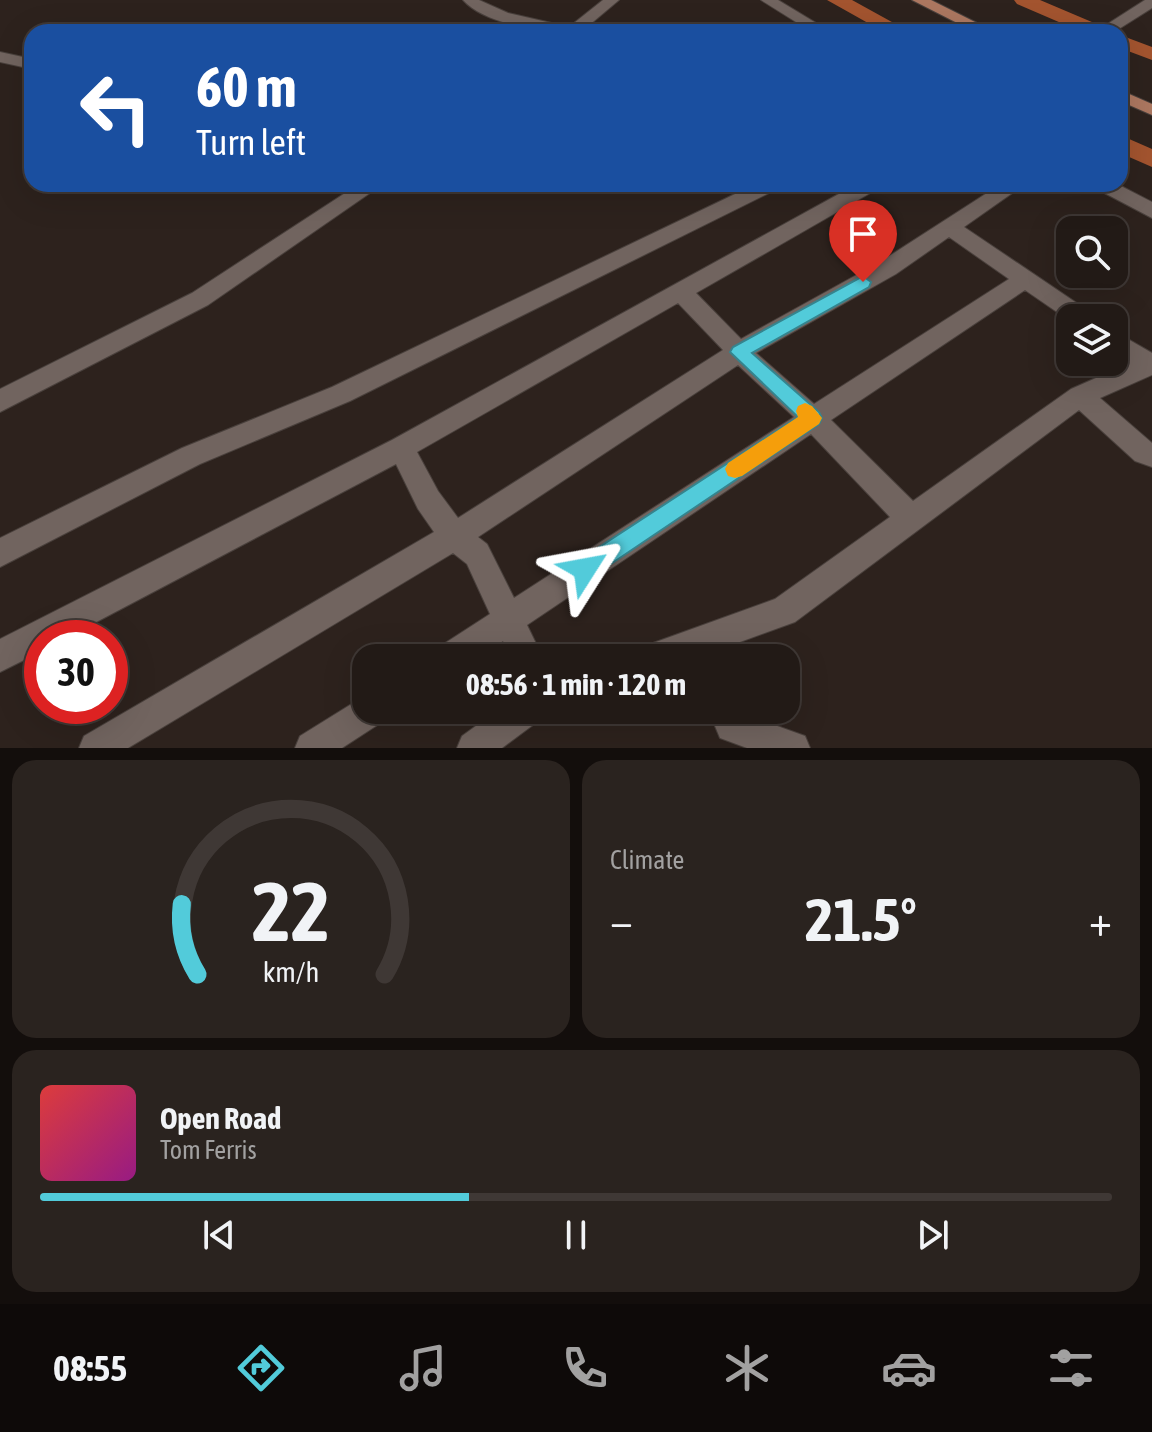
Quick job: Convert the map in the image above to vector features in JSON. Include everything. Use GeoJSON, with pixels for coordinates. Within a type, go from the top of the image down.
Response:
{"type":"FeatureCollection","features":[{"type":"Feature","properties":{"kind":"main road"},"geometry":{"type":"LineString","coordinates":[[919,0],[970,24]]}},
{"type":"Feature","properties":{"kind":"main road"},"geometry":{"type":"LineString","coordinates":[[1128,99],[1152,110]]}},
{"type":"Feature","properties":{"kind":"street"},"geometry":{"type":"LineString","coordinates":[[470,0],[476,6],[541,24]]}},
{"type":"Feature","properties":{"kind":"street"},"geometry":{"type":"LineString","coordinates":[[582,24],[612,0]]}},
{"type":"Feature","properties":{"kind":"street"},"geometry":{"type":"LineString","coordinates":[[768,0],[809,24]]}},
{"type":"Feature","properties":{"kind":"street"},"geometry":{"type":"LineString","coordinates":[[1118,24],[1148,3]]}},
{"type":"Feature","properties":{"kind":"street"},"geometry":{"type":"LineString","coordinates":[[0,57],[24,62]]}},
{"type":"Feature","properties":{"kind":"street"},"geometry":{"type":"LineString","coordinates":[[0,401],[200,299],[361,192]]}},
{"type":"Feature","properties":{"kind":"street"},"geometry":{"type":"LineString","coordinates":[[0,553],[191,456],[341,394],[751,192]]}},
{"type":"Feature","properties":{"kind":"street"},"geometry":{"type":"LineString","coordinates":[[0,656],[401,448],[858,192]]}},
{"type":"Feature","properties":{"kind":"street"},"geometry":{"type":"LineString","coordinates":[[96,748],[454,536],[739,352],[888,268],[1003,192]]}},
{"type":"Feature","properties":{"kind":"street"},"geometry":{"type":"LineString","coordinates":[[1117,192],[1152,211]]}},
{"type":"Feature","properties":{"kind":"street"},"geometry":{"type":"LineString","coordinates":[[949,227],[1062,304]]}},
{"type":"Feature","properties":{"kind":"street"},"geometry":{"type":"LineString","coordinates":[[472,644],[1025,279]]}},
{"type":"Feature","properties":{"kind":"street"},"geometry":{"type":"LineString","coordinates":[[680,291],[910,518]]}},
{"type":"Feature","properties":{"kind":"street"},"geometry":{"type":"LineString","coordinates":[[1128,349],[1152,365]]}},
{"type":"Feature","properties":{"kind":"street"},"geometry":{"type":"LineString","coordinates":[[692,644],[784,611],[1080,396],[1152,365]]}},
{"type":"Feature","properties":{"kind":"street"},"geometry":{"type":"LineString","coordinates":[[1080,396],[1144,453],[1152,455]]}},
{"type":"Feature","properties":{"kind":"street"},"geometry":{"type":"LineString","coordinates":[[401,448],[428,500],[454,536],[477,554],[521,644]]}},
{"type":"Feature","properties":{"kind":"street"},"geometry":{"type":"LineString","coordinates":[[312,748],[352,722]]}},
{"type":"Feature","properties":{"kind":"street"},"geometry":{"type":"LineString","coordinates":[[474,748],[506,724]]}},
{"type":"Feature","properties":{"kind":"street"},"geometry":{"type":"LineString","coordinates":[[732,726],[793,748]]}},
{"type":"Feature","properties":{"kind":"waterway"},"geometry":{"type":"LineString","coordinates":[[837,0],[884,24]]}},
{"type":"Feature","properties":{"kind":"waterway"},"geometry":{"type":"LineString","coordinates":[[1024,0],[1080,24]]}},
{"type":"Feature","properties":{"kind":"waterway"},"geometry":{"type":"LineString","coordinates":[[1128,44],[1152,54]]}},
{"type":"Feature","properties":{"kind":"waterway"},"geometry":{"type":"LineString","coordinates":[[1128,147],[1152,159]]}},
{"type":"Feature","properties":{"kind":"slow traffic"},"geometry":{"type":"LineString","coordinates":[[735,469],[812,418],[805,411]]}},
{"type":"Feature","properties":{"kind":"route"},"geometry":{"type":"LineString","coordinates":[[585,569],[812,418],[739,352],[863,282]]}}]}
